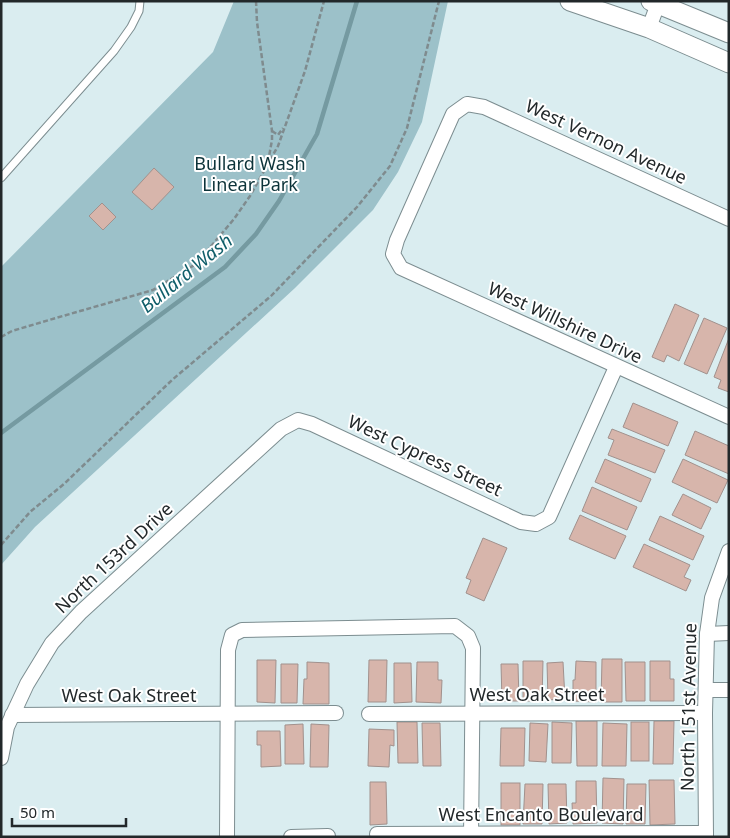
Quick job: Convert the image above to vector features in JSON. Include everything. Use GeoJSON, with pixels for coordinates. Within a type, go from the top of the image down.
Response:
{"type":"FeatureCollection","features":[{"type":"Feature","properties":{"kind":"main road"},"geometry":{"type":"LineString","coordinates":[[570,1],[648,28],[729,63]]}},
{"type":"Feature","properties":{"kind":"main road"},"geometry":{"type":"LineString","coordinates":[[656,2],[729,33]]}},
{"type":"Feature","properties":{"kind":"street"},"geometry":{"type":"LineString","coordinates":[[648,28],[656,2]]}},
{"type":"Feature","properties":{"kind":"street","name":"West Vernon Avenue"},"geometry":{"type":"LineString","coordinates":[[393,254],[397,240],[453,114],[467,104],[484,107],[729,219]]}},
{"type":"Feature","properties":{"kind":"street","name":"West Willshire Drive"},"geometry":{"type":"LineString","coordinates":[[393,254],[401,268],[729,417]]}},
{"type":"Feature","properties":{"kind":"street","name":"West Cypress Street"},"geometry":{"type":"LineString","coordinates":[[298,420],[321,428],[521,522],[536,524],[549,517],[616,367]]}},
{"type":"Feature","properties":{"kind":"street","name":"North 153rd Drive"},"geometry":{"type":"LineString","coordinates":[[1,758],[7,727],[12,715],[27,684],[52,643],[81,612],[281,429],[298,420]]}},
{"type":"Feature","properties":{"kind":"street","name":"North 151st Avenue"},"geometry":{"type":"LineString","coordinates":[[706,835],[707,634],[712,598],[729,551]]}},
{"type":"Feature","properties":{"kind":"street"},"geometry":{"type":"LineString","coordinates":[[227,837],[228,650],[232,635],[242,630],[455,626],[468,636],[473,648],[471,835]]}},
{"type":"Feature","properties":{"kind":"street"},"geometry":{"type":"LineString","coordinates":[[707,634],[729,633]]}},
{"type":"Feature","properties":{"kind":"street"},"geometry":{"type":"LineString","coordinates":[[706,690],[729,690]]}},
{"type":"Feature","properties":{"kind":"street","name":"West Oak Street"},"geometry":{"type":"LineString","coordinates":[[12,715],[336,713]]}},
{"type":"Feature","properties":{"kind":"street","name":"West Oak Street"},"geometry":{"type":"LineString","coordinates":[[369,714],[706,713]]}},
{"type":"Feature","properties":{"kind":"street","name":"West Encanto Boulevard"},"geometry":{"type":"LineString","coordinates":[[377,834],[706,835]]}},
{"type":"Feature","properties":{"kind":"street"},"geometry":{"type":"LineString","coordinates":[[291,837],[328,836]]}},
{"type":"Feature","properties":{"kind":"lane"},"geometry":{"type":"LineString","coordinates":[[1,178],[114,51],[131,27],[140,1]]}},
{"type":"Feature","properties":{"kind":"path"},"geometry":{"type":"LineString","coordinates":[[256,1],[258,31],[272,131],[267,166]]}},
{"type":"Feature","properties":{"kind":"path"},"geometry":{"type":"LineString","coordinates":[[1,336],[153,290],[196,264],[234,219],[250,196],[278,146],[305,71],[324,1]]}},
{"type":"Feature","properties":{"kind":"path"},"geometry":{"type":"LineString","coordinates":[[1,545],[30,512],[64,484],[172,380],[270,296],[357,208],[390,166],[407,128],[439,1]]}},
{"type":"Feature","properties":{"kind":"path"},"geometry":{"type":"LineString","coordinates":[[272,131],[278,134],[286,125]]}},
{"type":"Feature","properties":{"kind":"green space","name":"Bullard Wash Linear Park"},"geometry":{"type":"Polygon","coordinates":[[[234,1],[448,1],[422,122],[398,172],[373,210],[295,288],[35,527],[1,565],[1,267],[213,52],[234,1]]]}},
{"type":"Feature","properties":{"kind":"building"},"geometry":{"type":"Polygon","coordinates":[[[154,168],[174,187],[152,210],[132,192],[154,168]]]}},
{"type":"Feature","properties":{"kind":"building"},"geometry":{"type":"Polygon","coordinates":[[[102,203],[116,217],[103,230],[89,216],[102,203]]]}},
{"type":"Feature","properties":{"kind":"building"},"geometry":{"type":"Polygon","coordinates":[[[675,304],[699,315],[679,361],[667,355],[664,362],[652,357],[675,304]]]}},
{"type":"Feature","properties":{"kind":"building"},"geometry":{"type":"Polygon","coordinates":[[[704,318],[727,328],[707,374],[684,364],[704,318]]]}},
{"type":"Feature","properties":{"kind":"building"},"geometry":{"type":"Polygon","coordinates":[[[729,338],[729,392],[718,388],[721,380],[714,377],[729,338]]]}},
{"type":"Feature","properties":{"kind":"building"},"geometry":{"type":"Polygon","coordinates":[[[633,403],[678,422],[668,446],[623,427],[633,403]]]}},
{"type":"Feature","properties":{"kind":"building"},"geometry":{"type":"Polygon","coordinates":[[[612,429],[665,450],[655,473],[608,455],[614,440],[608,438],[612,429]]]}},
{"type":"Feature","properties":{"kind":"building"},"geometry":{"type":"Polygon","coordinates":[[[695,431],[729,446],[729,474],[685,455],[695,431]]]}},
{"type":"Feature","properties":{"kind":"building"},"geometry":{"type":"Polygon","coordinates":[[[605,459],[651,479],[641,502],[595,482],[605,459]]]}},
{"type":"Feature","properties":{"kind":"building"},"geometry":{"type":"Polygon","coordinates":[[[683,459],[728,480],[717,503],[672,482],[683,459]]]}},
{"type":"Feature","properties":{"kind":"building"},"geometry":{"type":"Polygon","coordinates":[[[592,487],[637,507],[627,530],[582,511],[592,487]]]}},
{"type":"Feature","properties":{"kind":"building"},"geometry":{"type":"Polygon","coordinates":[[[683,494],[711,508],[701,529],[672,515],[683,494]]]}},
{"type":"Feature","properties":{"kind":"building"},"geometry":{"type":"Polygon","coordinates":[[[580,515],[626,536],[615,559],[569,539],[580,515]]]}},
{"type":"Feature","properties":{"kind":"building"},"geometry":{"type":"Polygon","coordinates":[[[660,516],[704,536],[693,560],[649,540],[660,516]]]}},
{"type":"Feature","properties":{"kind":"building"},"geometry":{"type":"Polygon","coordinates":[[[483,538],[507,548],[484,601],[466,593],[471,580],[466,578],[483,538]]]}},
{"type":"Feature","properties":{"kind":"building"},"geometry":{"type":"Polygon","coordinates":[[[644,544],[690,565],[684,577],[691,580],[686,591],[633,567],[644,544]]]}},
{"type":"Feature","properties":{"kind":"building"},"geometry":{"type":"Polygon","coordinates":[[[602,659],[622,659],[622,702],[601,702],[602,659]]]}},
{"type":"Feature","properties":{"kind":"building"},"geometry":{"type":"Polygon","coordinates":[[[257,660],[276,660],[275,703],[257,702],[257,660]]]}},
{"type":"Feature","properties":{"kind":"building"},"geometry":{"type":"Polygon","coordinates":[[[369,660],[387,660],[386,702],[368,702],[369,660]]]}},
{"type":"Feature","properties":{"kind":"building"},"geometry":{"type":"Polygon","coordinates":[[[523,661],[543,661],[542,701],[523,701],[523,661]]]}},
{"type":"Feature","properties":{"kind":"building"},"geometry":{"type":"Polygon","coordinates":[[[576,661],[596,662],[596,702],[573,701],[573,680],[575,680],[576,661]]]}},
{"type":"Feature","properties":{"kind":"building"},"geometry":{"type":"Polygon","coordinates":[[[650,661],[670,661],[670,679],[674,679],[674,701],[650,701],[650,661]]]}},
{"type":"Feature","properties":{"kind":"building"},"geometry":{"type":"Polygon","coordinates":[[[307,662],[329,663],[329,704],[303,704],[304,679],[307,679],[307,662]]]}},
{"type":"Feature","properties":{"kind":"building"},"geometry":{"type":"Polygon","coordinates":[[[417,662],[438,662],[438,680],[442,680],[441,703],[416,702],[417,662]]]}},
{"type":"Feature","properties":{"kind":"building"},"geometry":{"type":"Polygon","coordinates":[[[563,662],[565,699],[548,700],[547,663],[563,662]]]}},
{"type":"Feature","properties":{"kind":"building"},"geometry":{"type":"Polygon","coordinates":[[[625,662],[645,662],[645,701],[626,701],[625,662]]]}},
{"type":"Feature","properties":{"kind":"building"},"geometry":{"type":"Polygon","coordinates":[[[394,663],[411,663],[412,702],[394,703],[394,663]]]}},
{"type":"Feature","properties":{"kind":"building"},"geometry":{"type":"Polygon","coordinates":[[[281,664],[298,664],[297,703],[281,703],[281,664]]]}},
{"type":"Feature","properties":{"kind":"building"},"geometry":{"type":"Polygon","coordinates":[[[501,664],[518,664],[519,701],[502,701],[501,664]]]}},
{"type":"Feature","properties":{"kind":"building"},"geometry":{"type":"Polygon","coordinates":[[[576,721],[597,721],[597,766],[577,766],[576,721]]]}},
{"type":"Feature","properties":{"kind":"building"},"geometry":{"type":"Polygon","coordinates":[[[654,721],[674,721],[673,764],[653,764],[654,721]]]}},
{"type":"Feature","properties":{"kind":"building"},"geometry":{"type":"Polygon","coordinates":[[[397,722],[417,722],[418,763],[398,763],[397,722]]]}},
{"type":"Feature","properties":{"kind":"building"},"geometry":{"type":"Polygon","coordinates":[[[552,722],[572,723],[571,763],[552,763],[552,722]]]}},
{"type":"Feature","properties":{"kind":"building"},"geometry":{"type":"Polygon","coordinates":[[[631,722],[649,722],[649,761],[631,761],[631,722]]]}},
{"type":"Feature","properties":{"kind":"building"},"geometry":{"type":"Polygon","coordinates":[[[422,723],[440,723],[441,766],[423,766],[422,723]]]}},
{"type":"Feature","properties":{"kind":"building"},"geometry":{"type":"Polygon","coordinates":[[[530,723],[548,724],[546,762],[529,761],[530,723]]]}},
{"type":"Feature","properties":{"kind":"building"},"geometry":{"type":"Polygon","coordinates":[[[603,723],[627,724],[626,766],[602,766],[603,723]]]}},
{"type":"Feature","properties":{"kind":"building"},"geometry":{"type":"Polygon","coordinates":[[[303,724],[304,764],[285,764],[285,725],[303,724]]]}},
{"type":"Feature","properties":{"kind":"building"},"geometry":{"type":"Polygon","coordinates":[[[311,724],[329,725],[328,767],[310,767],[311,724]]]}},
{"type":"Feature","properties":{"kind":"building"},"geometry":{"type":"Polygon","coordinates":[[[501,728],[525,728],[524,766],[500,766],[501,728]]]}},
{"type":"Feature","properties":{"kind":"building"},"geometry":{"type":"Polygon","coordinates":[[[369,729],[394,730],[394,746],[390,745],[389,767],[368,766],[369,729]]]}},
{"type":"Feature","properties":{"kind":"building"},"geometry":{"type":"Polygon","coordinates":[[[257,731],[280,731],[281,766],[261,767],[261,745],[257,745],[257,731]]]}},
{"type":"Feature","properties":{"kind":"building"},"geometry":{"type":"Polygon","coordinates":[[[603,778],[624,779],[623,824],[602,823],[603,778]]]}},
{"type":"Feature","properties":{"kind":"building"},"geometry":{"type":"Polygon","coordinates":[[[649,780],[674,780],[675,824],[650,825],[649,780]]]}},
{"type":"Feature","properties":{"kind":"building"},"geometry":{"type":"Polygon","coordinates":[[[576,781],[596,781],[597,823],[573,824],[572,803],[576,803],[576,781]]]}},
{"type":"Feature","properties":{"kind":"building"},"geometry":{"type":"Polygon","coordinates":[[[370,782],[386,782],[387,824],[370,825],[370,782]]]}},
{"type":"Feature","properties":{"kind":"building"},"geometry":{"type":"Polygon","coordinates":[[[501,783],[520,783],[520,825],[501,825],[501,783]]]}},
{"type":"Feature","properties":{"kind":"building"},"geometry":{"type":"Polygon","coordinates":[[[525,784],[543,784],[542,824],[523,824],[525,784]]]}},
{"type":"Feature","properties":{"kind":"building"},"geometry":{"type":"Polygon","coordinates":[[[548,784],[566,784],[567,823],[549,824],[548,784]]]}},
{"type":"Feature","properties":{"kind":"building"},"geometry":{"type":"Polygon","coordinates":[[[627,784],[646,784],[645,824],[626,824],[627,784]]]}},
{"type":"Feature","properties":{"kind":"waterway","name":"Bullard Wash"},"geometry":{"type":"LineString","coordinates":[[1,433],[225,267],[256,234],[279,201],[317,134],[357,1]]}}]}
